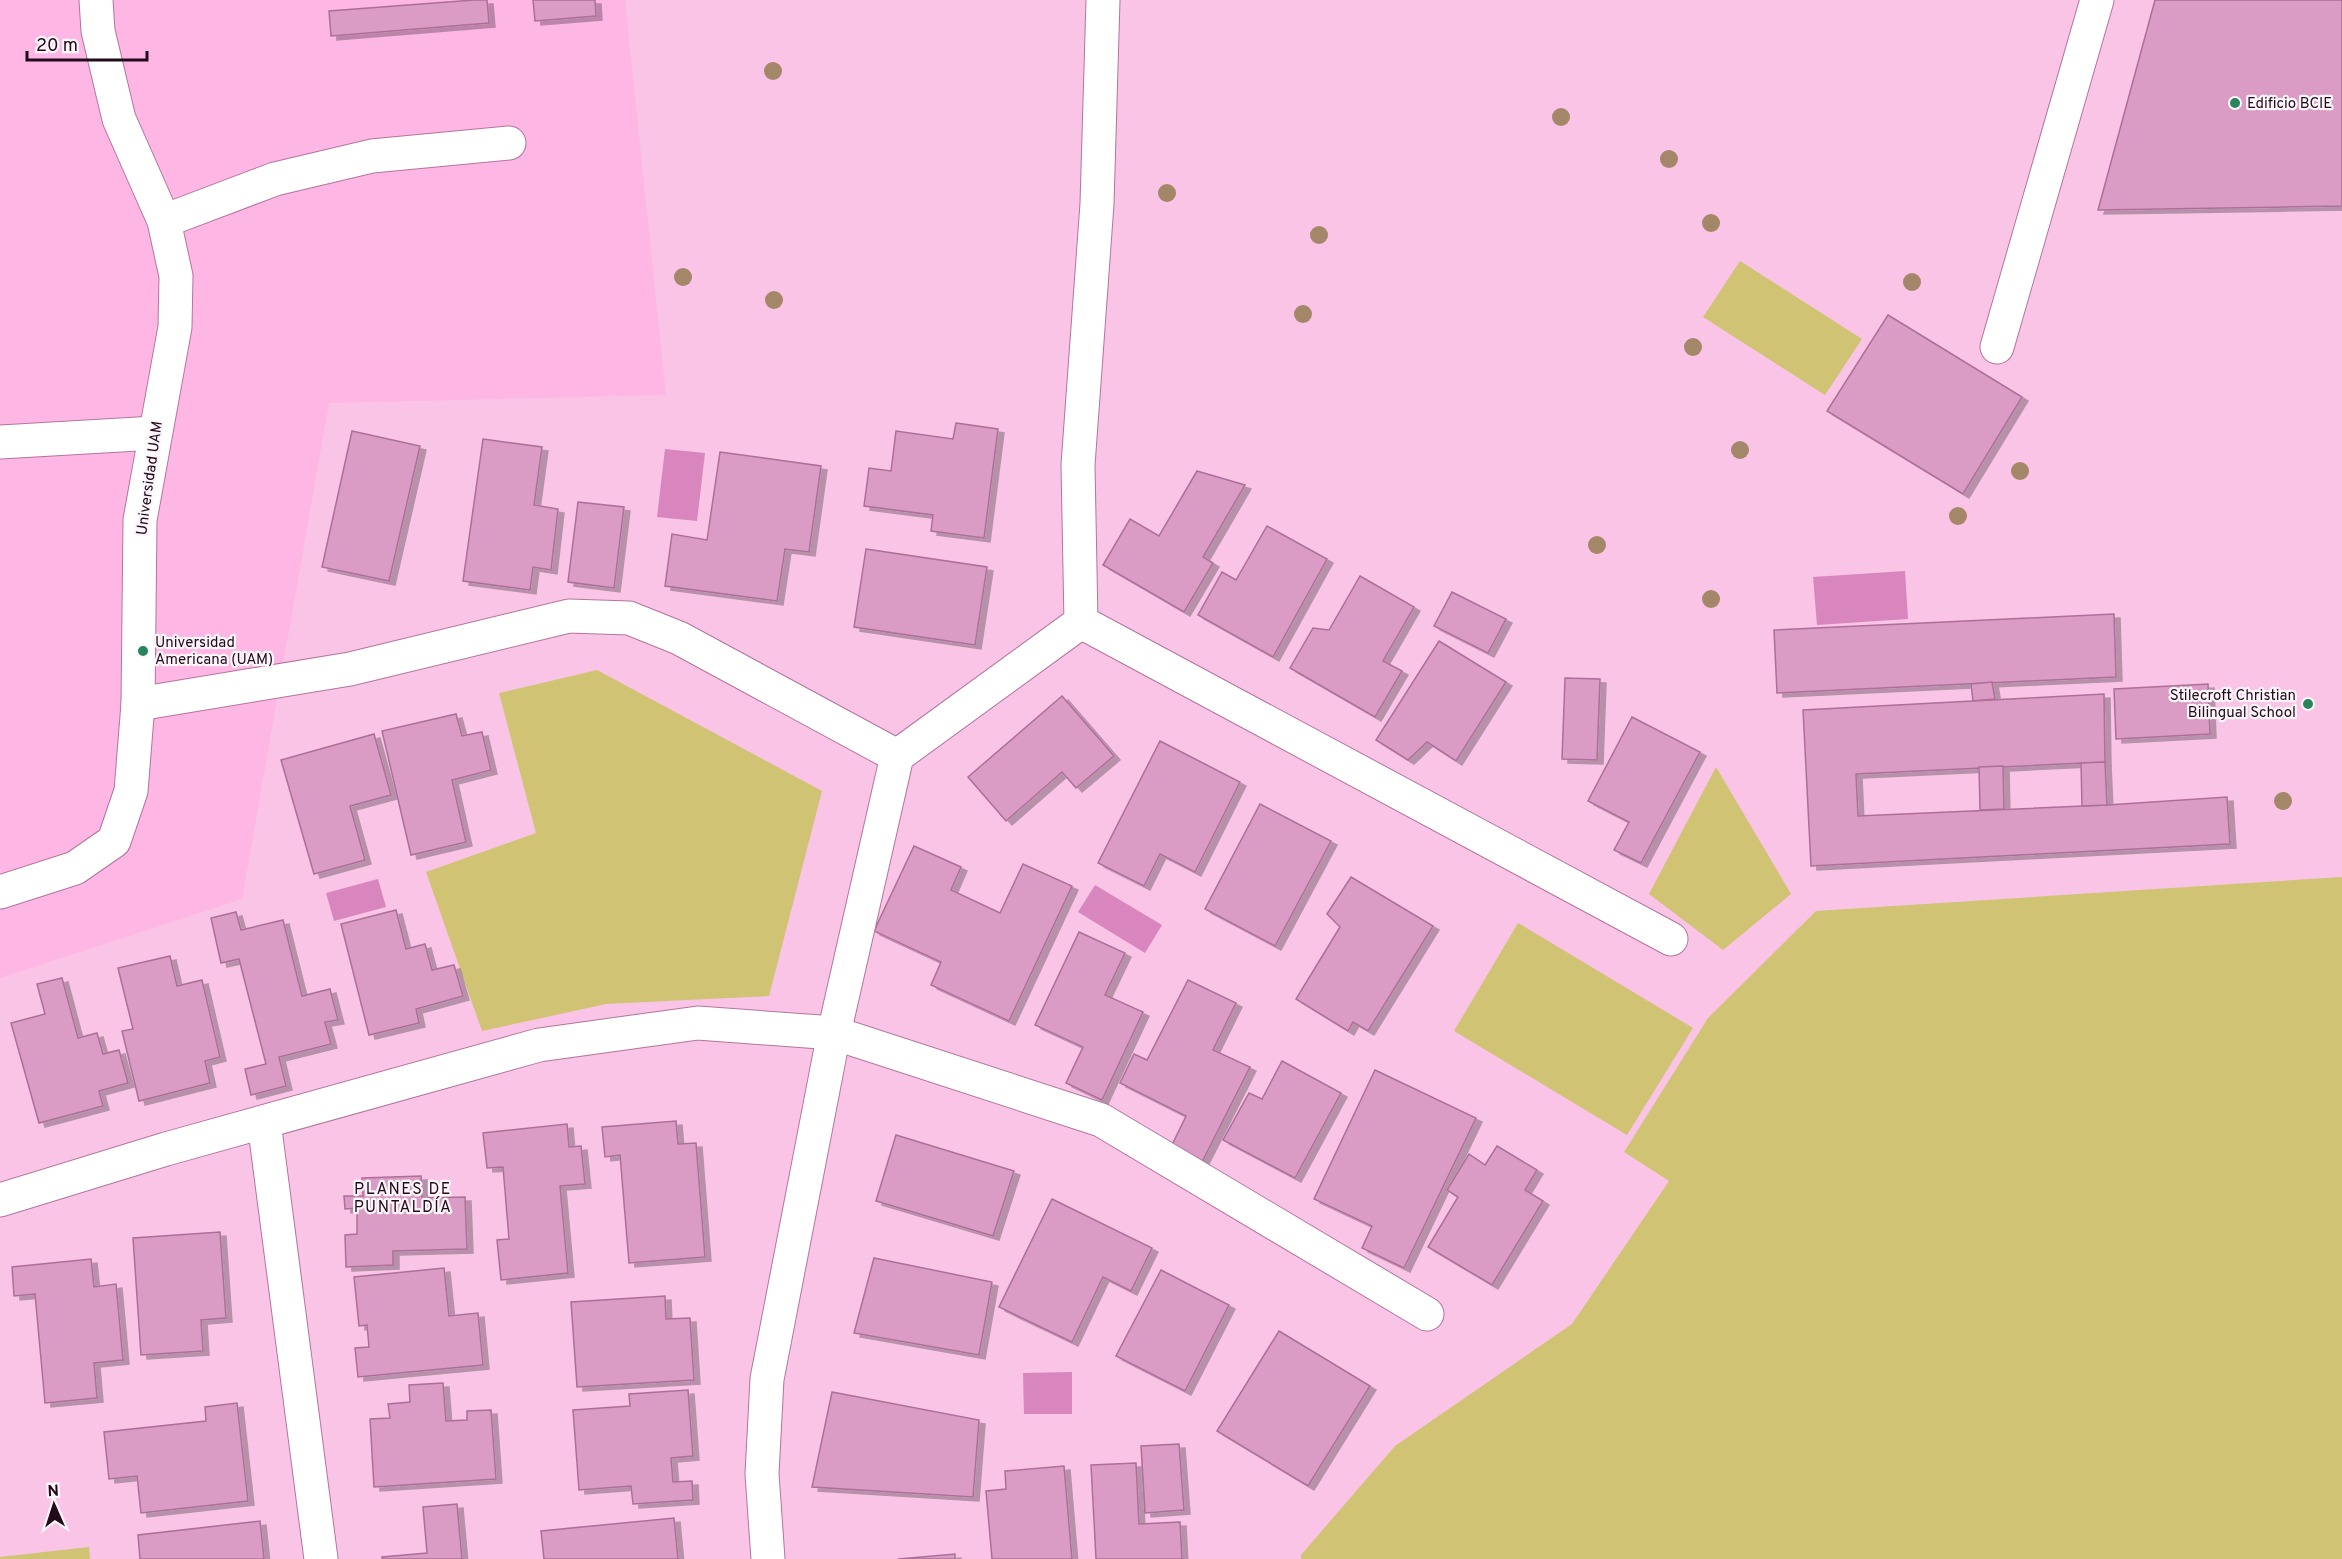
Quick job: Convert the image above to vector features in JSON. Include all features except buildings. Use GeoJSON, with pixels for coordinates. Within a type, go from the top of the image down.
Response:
{"type":"FeatureCollection","features":[{"type":"Feature","properties":{"kind":"street","name":"Universidad UAM"},"geometry":{"type":"LineString","coordinates":[[0,892],[75,868],[114,841],[131,790],[138,704],[140,520],[174,327],[176,276],[164,221],[119,119],[98,31],[96,0]]}},
{"type":"Feature","properties":{"kind":"street"},"geometry":{"type":"LineString","coordinates":[[1081,622],[1078,465],[1097,204],[1103,0]]}},
{"type":"Feature","properties":{"kind":"street"},"geometry":{"type":"LineString","coordinates":[[1997,347],[2097,0]]}},
{"type":"Feature","properties":{"kind":"street"},"geometry":{"type":"LineString","coordinates":[[164,221],[275,179],[372,156],[509,142]]}},
{"type":"Feature","properties":{"kind":"street"},"geometry":{"type":"LineString","coordinates":[[0,442],[155,433]]}},
{"type":"Feature","properties":{"kind":"street"},"geometry":{"type":"LineString","coordinates":[[138,704],[350,669],[569,616],[628,618],[679,638],[897,756]]}},
{"type":"Feature","properties":{"kind":"street"},"geometry":{"type":"LineString","coordinates":[[768,1559],[762,1474],[767,1379],[834,1032],[897,756],[1081,622]]}},
{"type":"Feature","properties":{"kind":"street"},"geometry":{"type":"LineString","coordinates":[[1081,622],[1671,939]]}},
{"type":"Feature","properties":{"kind":"street"},"geometry":{"type":"LineString","coordinates":[[0,1200],[264,1122],[539,1045],[698,1023],[834,1032],[1101,1120],[1427,1314]]}},
{"type":"Feature","properties":{"kind":"street"},"geometry":{"type":"LineString","coordinates":[[264,1122],[321,1559]]}},
{"type":"Feature","properties":{"kind":"shaded area","name":"Universidad Americana (UAM)"},"geometry":{"type":"Polygon","coordinates":[[[0,0],[625,0],[666,395],[329,403],[242,899],[0,978],[0,0]]]}},
{"type":"Feature","properties":{"kind":"shaded area"},"geometry":{"type":"Polygon","coordinates":[[[1740,261],[1862,339],[1825,395],[1703,317],[1740,261]]]}},
{"type":"Feature","properties":{"kind":"shaded area"},"geometry":{"type":"Polygon","coordinates":[[[665,449],[705,453],[697,521],[657,517],[665,449]]]}},
{"type":"Feature","properties":{"kind":"shaded area"},"geometry":{"type":"Polygon","coordinates":[[[1905,571],[1908,619],[1817,625],[1813,577],[1905,571]]]}},
{"type":"Feature","properties":{"kind":"shaded area"},"geometry":{"type":"Polygon","coordinates":[[[597,670],[822,791],[769,996],[606,1004],[482,1031],[426,872],[536,833],[499,693],[597,670]]]}},
{"type":"Feature","properties":{"kind":"shaded area"},"geometry":{"type":"Polygon","coordinates":[[[1716,767],[1791,894],[1723,950],[1649,894],[1716,767]]]}},
{"type":"Feature","properties":{"kind":"shaded area"},"geometry":{"type":"Polygon","coordinates":[[[2342,877],[2342,1559],[1301,1559],[1301,1555],[1395,1446],[1572,1324],[1669,1181],[1624,1152],[1708,1018],[1816,911],[2342,877]]]}},
{"type":"Feature","properties":{"kind":"shaded area"},"geometry":{"type":"Polygon","coordinates":[[[378,879],[386,907],[334,921],[326,893],[378,879]]]}},
{"type":"Feature","properties":{"kind":"shaded area"},"geometry":{"type":"Polygon","coordinates":[[[1095,885],[1162,925],[1145,953],[1078,912],[1095,885]]]}},
{"type":"Feature","properties":{"kind":"shaded area"},"geometry":{"type":"Polygon","coordinates":[[[1518,923],[1693,1028],[1627,1135],[1454,1031],[1518,923]]]}},
{"type":"Feature","properties":{"kind":"shaded area"},"geometry":{"type":"Polygon","coordinates":[[[1072,1372],[1072,1414],[1024,1414],[1023,1373],[1072,1372]]]}},
{"type":"Feature","properties":{"kind":"shaded area"},"geometry":{"type":"Polygon","coordinates":[[[89,1547],[90,1559],[0,1559],[0,1557],[89,1547]]]}},
{"type":"Feature","properties":{"kind":"place","name":"Edificio BCIE"},"geometry":{"type":"Point","coordinates":[2235,103]}},
{"type":"Feature","properties":{"kind":"place","name":"Universidad Americana (UAM)"},"geometry":{"type":"Point","coordinates":[143,651]}},
{"type":"Feature","properties":{"kind":"place","name":"Stilecroft Christian Bilingual School"},"geometry":{"type":"Point","coordinates":[2308,704]}},
{"type":"Feature","properties":{"kind":"district","name":"PLANES DE PUNTALDÍA"},"geometry":{"type":"Point","coordinates":[403,1197]}}]}
